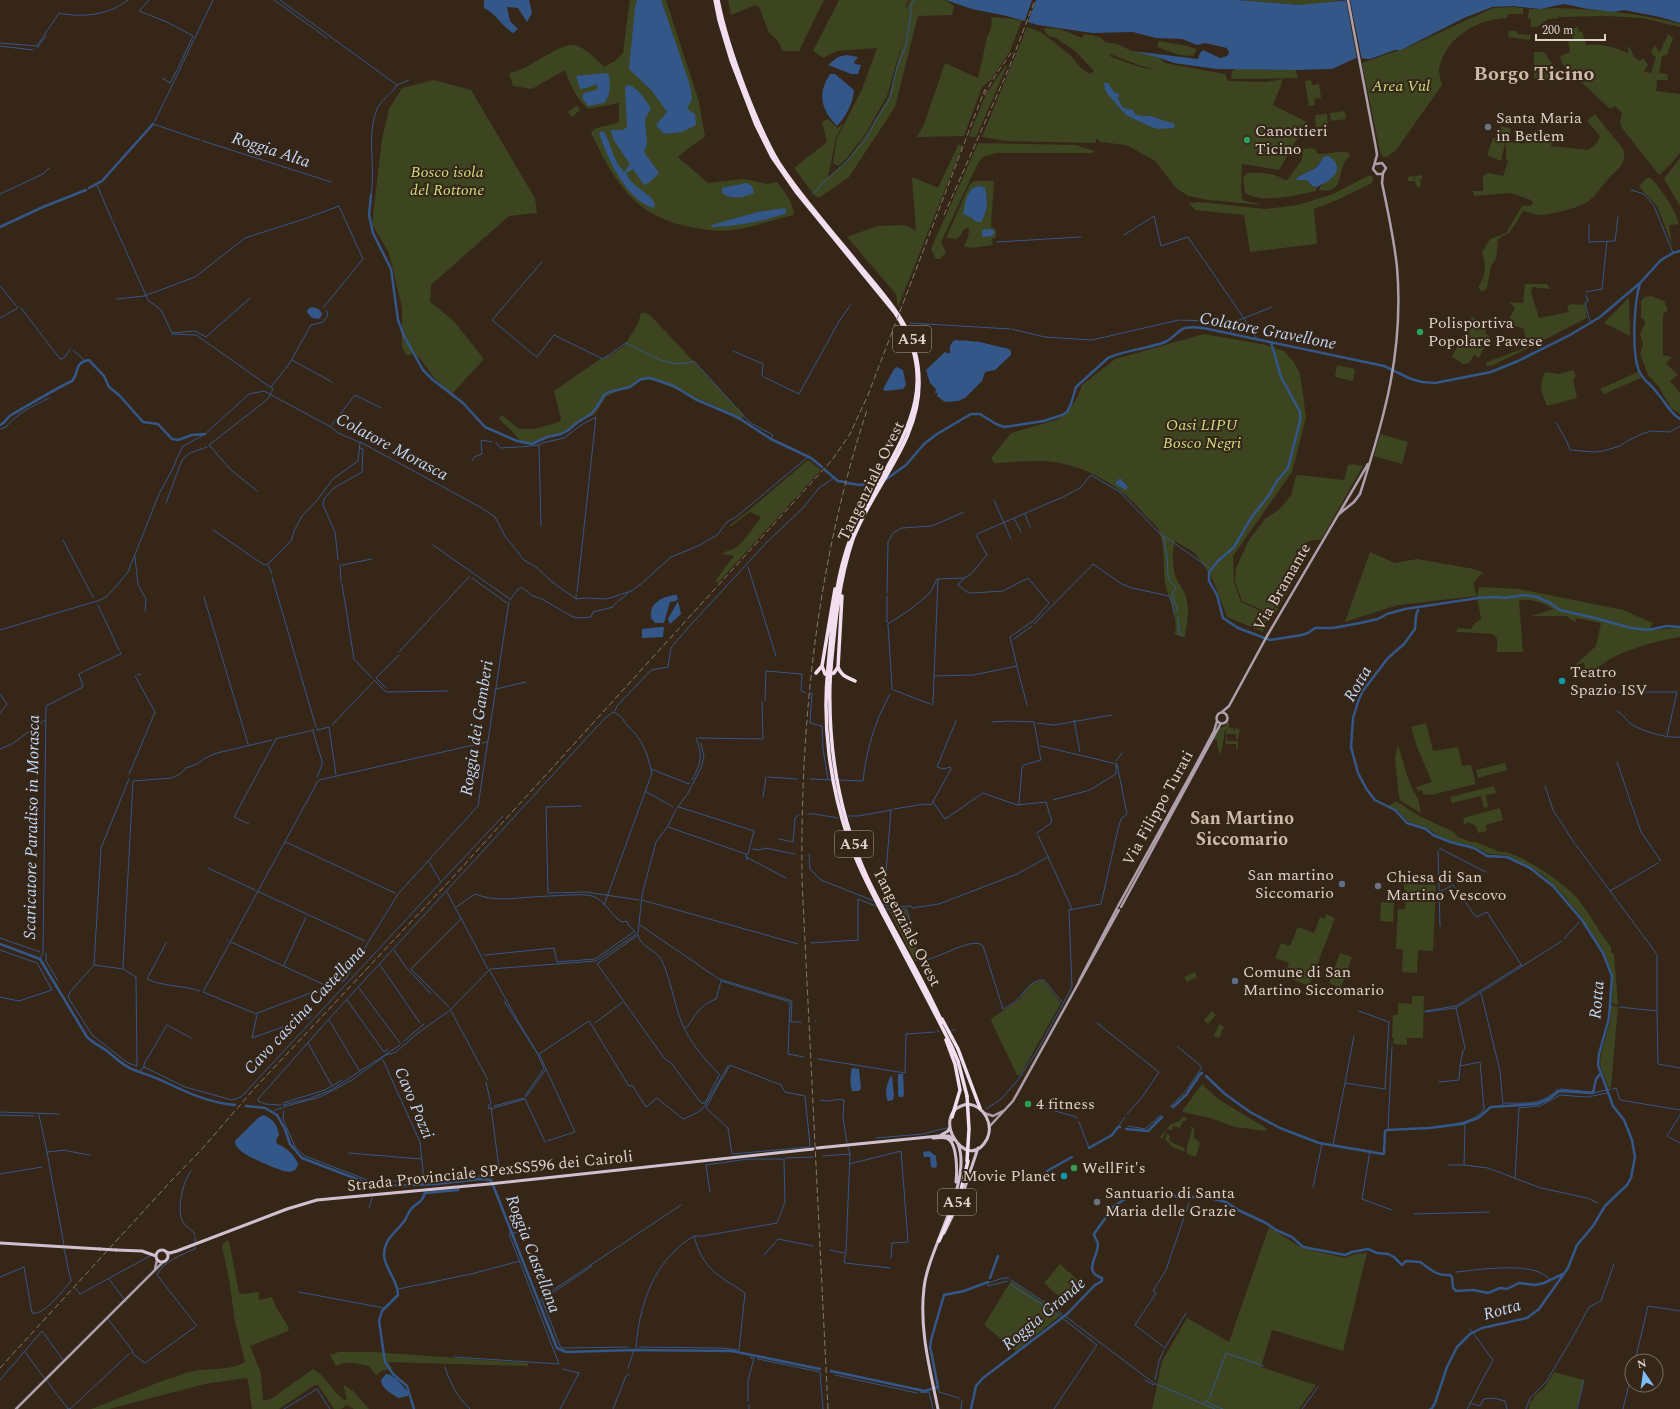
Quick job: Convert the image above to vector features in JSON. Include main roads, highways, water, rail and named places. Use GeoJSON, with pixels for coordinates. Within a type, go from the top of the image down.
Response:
{"type":"FeatureCollection","features":[{"type":"Feature","properties":{"kind":"highway","name":"Tangenziale Ovest"},"geometry":{"type":"LineString","coordinates":[[715,0],[731,60],[761,136],[777,166],[901,317],[912,340],[917,356],[919,384],[916,412],[905,441],[856,524],[843,567],[828,682],[835,780],[848,838],[858,864],[936,1012]]}},
{"type":"Feature","properties":{"kind":"highway","name":"Tangenziale Ovest"},"geometry":{"type":"LineString","coordinates":[[718,0],[727,38],[759,126],[783,168],[818,216]]}},
{"type":"Feature","properties":{"kind":"highway"},"geometry":{"type":"LineString","coordinates":[[816,672],[822,666],[834,595],[843,567]]}},
{"type":"Feature","properties":{"kind":"highway"},"geometry":{"type":"LineString","coordinates":[[843,567],[838,667],[841,673],[855,681]]}},
{"type":"Feature","properties":{"kind":"highway"},"geometry":{"type":"LineString","coordinates":[[822,666],[828,674],[834,673],[838,667]]}},
{"type":"Feature","properties":{"kind":"highway"},"geometry":{"type":"LineString","coordinates":[[936,1012],[958,1049],[980,1108]]}},
{"type":"Feature","properties":{"kind":"highway"},"geometry":{"type":"LineString","coordinates":[[936,1012],[959,1078],[960,1090],[952,1117]]}},
{"type":"Feature","properties":{"kind":"highway","name":"A54"},"geometry":{"type":"LineString","coordinates":[[936,1012],[958,1062],[968,1096],[969,1129],[968,1161],[953,1209],[938,1241]]}},
{"type":"Feature","properties":{"kind":"main road"},"geometry":{"type":"LineString","coordinates":[[1348,0],[1377,155],[1385,167],[1382,183]]}},
{"type":"Feature","properties":{"kind":"main road"},"geometry":{"type":"LineString","coordinates":[[1377,155],[1374,169],[1382,183]]}},
{"type":"Feature","properties":{"kind":"main road"},"geometry":{"type":"LineString","coordinates":[[1376,164],[1381,163]]}},
{"type":"Feature","properties":{"kind":"main road"},"geometry":{"type":"LineString","coordinates":[[1378,174],[1383,174]]}},
{"type":"Feature","properties":{"kind":"main road","name":"Via Bramante"},"geometry":{"type":"LineString","coordinates":[[1339,514],[1354,502],[1360,494],[1386,407],[1394,369],[1397,336],[1397,279],[1394,244],[1382,183]]}},
{"type":"Feature","properties":{"kind":"main road","name":"Via Bramante"},"geometry":{"type":"LineString","coordinates":[[1229,706],[1264,641],[1370,460]]}},
{"type":"Feature","properties":{"kind":"main road"},"geometry":{"type":"LineString","coordinates":[[1229,706],[1227,720],[1221,723],[1217,721],[1216,716],[1218,713],[1222,712],[1229,706]]}},
{"type":"Feature","properties":{"kind":"main road"},"geometry":{"type":"LineString","coordinates":[[1222,712],[1227,715]]}},
{"type":"Feature","properties":{"kind":"main road","name":"Via Filippo Turati"},"geometry":{"type":"LineString","coordinates":[[1119,908],[1214,731],[1217,721]]}},
{"type":"Feature","properties":{"kind":"main road","name":"Via Filippo Turati"},"geometry":{"type":"LineString","coordinates":[[989,1128],[1013,1101],[1079,978],[1221,723]]}},
{"type":"Feature","properties":{"kind":"main road"},"geometry":{"type":"LineString","coordinates":[[938,1241],[950,1222],[962,1196],[978,1148],[986,1140],[989,1128],[984,1113],[980,1108],[975,1105],[965,1105],[959,1108],[952,1117],[950,1126],[944,1134],[939,1136]]}},
{"type":"Feature","properties":{"kind":"main road"},"geometry":{"type":"LineString","coordinates":[[984,1113],[993,1116],[1007,1109]]}},
{"type":"Feature","properties":{"kind":"main road"},"geometry":{"type":"LineString","coordinates":[[950,1126],[953,1140],[958,1144],[968,1150],[978,1148]]}},
{"type":"Feature","properties":{"kind":"main road","name":"Strada Provinciale SPexSS596 dei Cairoli"},"geometry":{"type":"LineString","coordinates":[[0,1243],[155,1252],[160,1250],[170,1253],[308,1202],[922,1137],[949,1136],[953,1140]]}},
{"type":"Feature","properties":{"kind":"main road"},"geometry":{"type":"LineString","coordinates":[[922,1137],[947,1138],[950,1140],[955,1154],[957,1167],[953,1199]]}},
{"type":"Feature","properties":{"kind":"main road"},"geometry":{"type":"LineString","coordinates":[[938,1409],[922,1328],[922,1309],[927,1272],[953,1199],[960,1168],[958,1144]]}},
{"type":"Feature","properties":{"kind":"main road"},"geometry":{"type":"LineString","coordinates":[[154,1271],[157,1260],[156,1256],[160,1250]]}},
{"type":"Feature","properties":{"kind":"main road","name":"Strada Provinciale SPexSS596 dei Cairoli"},"geometry":{"type":"LineString","coordinates":[[142,1251],[156,1256]]}},
{"type":"Feature","properties":{"kind":"main road","name":"Strada Provinciale SPexSS596 dei Cairoli"},"geometry":{"type":"LineString","coordinates":[[165,1260],[177,1251]]}},
{"type":"Feature","properties":{"kind":"main road"},"geometry":{"type":"LineString","coordinates":[[16,1409],[165,1260],[167,1255],[166,1252]]}},
{"type":"Feature","properties":{"kind":"main road"},"geometry":{"type":"LineString","coordinates":[[157,1260],[165,1260]]}},
{"type":"Feature","properties":{"kind":"water"},"geometry":{"type":"Polygon","coordinates":[[[484,0],[529,0],[532,13],[527,22],[518,8],[507,7],[510,21],[518,29],[513,33],[493,14],[484,8],[484,0]]]}},
{"type":"Feature","properties":{"kind":"water"},"geometry":{"type":"Polygon","coordinates":[[[637,0],[661,0],[690,85],[692,99],[687,109],[695,114],[696,125],[682,132],[664,134],[656,125],[667,112],[652,91],[629,69],[637,0]]]}},
{"type":"Feature","properties":{"kind":"water"},"geometry":{"type":"Polygon","coordinates":[[[946,0],[1238,0],[1300,5],[1350,0],[1680,0],[1680,23],[1660,17],[1624,10],[1614,12],[1564,4],[1540,9],[1513,6],[1492,7],[1464,18],[1401,50],[1395,50],[1370,59],[1356,58],[1332,69],[1216,69],[1174,63],[1132,51],[1198,59],[1203,50],[1220,58],[1227,56],[1229,53],[1227,48],[1205,43],[1197,45],[1182,39],[1156,38],[1133,32],[1092,33],[1038,25],[1007,16],[972,9],[946,0]]]}},
{"type":"Feature","properties":{"kind":"water"},"geometry":{"type":"Polygon","coordinates":[[[846,55],[858,57],[854,62],[855,64],[861,65],[858,74],[851,74],[828,65],[838,57],[846,55]]]}},
{"type":"Feature","properties":{"kind":"water"},"geometry":{"type":"Polygon","coordinates":[[[606,73],[609,75],[610,86],[606,100],[604,103],[588,106],[582,97],[584,93],[596,90],[598,87],[596,84],[580,89],[576,76],[606,73]]]}},
{"type":"Feature","properties":{"kind":"water"},"geometry":{"type":"Polygon","coordinates":[[[830,74],[835,74],[854,90],[848,110],[837,126],[827,114],[822,95],[823,88],[830,74]]]}},
{"type":"Feature","properties":{"kind":"water"},"geometry":{"type":"Polygon","coordinates":[[[1104,83],[1108,83],[1114,92],[1119,94],[1119,97],[1117,97],[1123,108],[1133,110],[1135,114],[1140,116],[1151,116],[1173,123],[1175,126],[1173,128],[1159,129],[1151,127],[1126,115],[1105,90],[1104,83]]]}},
{"type":"Feature","properties":{"kind":"water"},"geometry":{"type":"Polygon","coordinates":[[[627,85],[635,88],[644,97],[651,108],[645,119],[647,144],[644,152],[659,173],[650,182],[644,185],[633,169],[626,173],[632,182],[653,200],[655,204],[653,208],[634,196],[626,187],[612,165],[599,133],[602,131],[605,133],[617,163],[624,172],[630,164],[613,139],[611,130],[623,130],[627,127],[625,87],[627,85]]]}},
{"type":"Feature","properties":{"kind":"water"},"geometry":{"type":"Polygon","coordinates":[[[1328,156],[1337,165],[1337,170],[1332,178],[1317,187],[1312,186],[1307,180],[1297,180],[1296,178],[1316,168],[1324,157],[1328,156]]]}},
{"type":"Feature","properties":{"kind":"water"},"geometry":{"type":"Polygon","coordinates":[[[747,183],[752,186],[754,193],[738,198],[729,197],[722,193],[722,188],[747,183]]]}},
{"type":"Feature","properties":{"kind":"water"},"geometry":{"type":"Polygon","coordinates":[[[980,186],[985,188],[987,206],[981,222],[976,222],[972,218],[963,214],[969,192],[975,187],[980,186]]]}},
{"type":"Feature","properties":{"kind":"water"},"geometry":{"type":"Polygon","coordinates":[[[785,208],[786,213],[759,221],[740,225],[712,227],[711,225],[758,212],[785,208]]]}},
{"type":"Feature","properties":{"kind":"water"},"geometry":{"type":"Polygon","coordinates":[[[991,229],[995,232],[992,236],[982,237],[982,230],[991,229]]]}},
{"type":"Feature","properties":{"kind":"water"},"geometry":{"type":"Polygon","coordinates":[[[312,307],[321,312],[322,315],[319,319],[312,318],[307,312],[308,309],[312,307]]]}},
{"type":"Feature","properties":{"kind":"water"},"geometry":{"type":"Polygon","coordinates":[[[953,341],[980,342],[1006,348],[1011,351],[1011,355],[995,370],[985,372],[982,381],[965,398],[958,401],[945,402],[937,396],[938,393],[935,393],[936,389],[930,383],[926,370],[945,352],[949,354],[950,346],[953,341]]]}},
{"type":"Feature","properties":{"kind":"water"},"geometry":{"type":"Polygon","coordinates":[[[897,367],[903,370],[906,385],[903,389],[885,391],[883,389],[894,369],[897,367]]]}},
{"type":"Feature","properties":{"kind":"water"},"geometry":{"type":"Polygon","coordinates":[[[1120,478],[1128,487],[1126,490],[1115,484],[1120,478]]]}},
{"type":"Feature","properties":{"kind":"water"},"geometry":{"type":"Polygon","coordinates":[[[677,595],[678,599],[670,602],[664,623],[655,623],[651,618],[652,608],[654,605],[665,597],[677,595]]]}},
{"type":"Feature","properties":{"kind":"water"},"geometry":{"type":"Polygon","coordinates":[[[678,601],[681,614],[670,624],[668,619],[678,601]]]}},
{"type":"Feature","properties":{"kind":"water"},"geometry":{"type":"Polygon","coordinates":[[[664,627],[663,637],[642,638],[642,629],[664,627]]]}},
{"type":"Feature","properties":{"kind":"water"},"geometry":{"type":"Polygon","coordinates":[[[852,1068],[859,1069],[861,1089],[858,1091],[852,1091],[851,1089],[852,1068]]]}},
{"type":"Feature","properties":{"kind":"water"},"geometry":{"type":"Polygon","coordinates":[[[898,1074],[903,1074],[903,1097],[899,1097],[898,1094],[898,1074]]]}},
{"type":"Feature","properties":{"kind":"water"},"geometry":{"type":"Polygon","coordinates":[[[892,1076],[894,1095],[893,1100],[888,1101],[886,1089],[890,1077],[892,1076]]]}},
{"type":"Feature","properties":{"kind":"water"},"geometry":{"type":"Polygon","coordinates":[[[263,1115],[270,1118],[277,1128],[279,1135],[276,1140],[277,1144],[287,1149],[293,1155],[298,1165],[295,1170],[290,1172],[283,1171],[254,1159],[236,1146],[235,1141],[258,1118],[263,1115]]]}},
{"type":"Feature","properties":{"kind":"water"},"geometry":{"type":"Polygon","coordinates":[[[929,1151],[936,1156],[937,1166],[935,1168],[931,1167],[930,1157],[924,1157],[923,1152],[929,1151]]]}},
{"type":"Feature","properties":{"kind":"water"},"geometry":{"type":"Polygon","coordinates":[[[386,1374],[392,1376],[398,1381],[408,1392],[408,1396],[398,1398],[385,1388],[381,1383],[381,1380],[386,1374]]]}},
{"type":"Feature","properties":{"kind":"waterway"},"geometry":{"type":"LineString","coordinates":[[0,43],[37,46],[59,13],[77,15],[95,14],[113,9],[128,0]]}},
{"type":"Feature","properties":{"kind":"waterway"},"geometry":{"type":"LineString","coordinates":[[149,0],[139,11],[167,22],[193,36],[178,68]]}},
{"type":"Feature","properties":{"kind":"waterway"},"geometry":{"type":"LineString","coordinates":[[155,121],[213,0]]}},
{"type":"Feature","properties":{"kind":"waterway"},"geometry":{"type":"LineString","coordinates":[[274,0],[327,38]]}},
{"type":"Feature","properties":{"kind":"waterway"},"geometry":{"type":"LineString","coordinates":[[280,0],[397,85]]}},
{"type":"Feature","properties":{"kind":"waterway"},"geometry":{"type":"LineString","coordinates":[[910,8],[914,0]]}},
{"type":"Feature","properties":{"kind":"waterway"},"geometry":{"type":"LineString","coordinates":[[813,193],[850,158],[866,139],[890,98],[897,67],[906,45],[911,9]]}},
{"type":"Feature","properties":{"kind":"waterway"},"geometry":{"type":"LineString","coordinates":[[37,48],[46,36]]}},
{"type":"Feature","properties":{"kind":"waterway"},"geometry":{"type":"LineString","coordinates":[[0,46],[33,50]]}},
{"type":"Feature","properties":{"kind":"waterway"},"geometry":{"type":"LineString","coordinates":[[162,78],[170,83],[177,70]]}},
{"type":"Feature","properties":{"kind":"waterway"},"geometry":{"type":"LineString","coordinates":[[397,85],[409,80]]}},
{"type":"Feature","properties":{"kind":"waterway"},"geometry":{"type":"LineString","coordinates":[[371,195],[372,130],[374,120],[379,105],[397,85]]}},
{"type":"Feature","properties":{"kind":"waterway","name":"Roggia Alta"},"geometry":{"type":"LineString","coordinates":[[154,122],[153,124],[200,140]]}},
{"type":"Feature","properties":{"kind":"waterway","name":"Roggia Alta"},"geometry":{"type":"LineString","coordinates":[[89,188],[102,181],[153,124]]}},
{"type":"Feature","properties":{"kind":"waterway","name":"Roggia Alta"},"geometry":{"type":"LineString","coordinates":[[203,141],[331,182]]}},
{"type":"Feature","properties":{"kind":"waterway"},"geometry":{"type":"LineString","coordinates":[[0,194],[43,174],[49,168]]}},
{"type":"Feature","properties":{"kind":"waterway"},"geometry":{"type":"LineString","coordinates":[[97,185],[112,220]]}},
{"type":"Feature","properties":{"kind":"waterway"},"geometry":{"type":"LineString","coordinates":[[0,227],[43,207],[86,190]]}},
{"type":"Feature","properties":{"kind":"waterway"},"geometry":{"type":"LineString","coordinates":[[1631,190],[1644,194],[1654,206],[1673,253]]}},
{"type":"Feature","properties":{"kind":"waterway"},"geometry":{"type":"LineString","coordinates":[[371,195],[369,215],[373,233],[391,269],[398,320],[404,336],[423,370],[433,380],[463,403],[485,427],[517,441],[532,444],[547,437],[567,431],[591,414],[604,395],[609,392],[630,387],[641,379],[650,378],[674,386],[695,399],[737,417],[771,439],[811,458],[822,467]]}},
{"type":"Feature","properties":{"kind":"waterway"},"geometry":{"type":"LineString","coordinates":[[117,299],[144,296],[195,277],[245,238],[339,206],[363,259],[323,308]]}},
{"type":"Feature","properties":{"kind":"waterway"},"geometry":{"type":"LineString","coordinates":[[1124,235],[1154,216],[1161,246],[1188,237],[1203,259]]}},
{"type":"Feature","properties":{"kind":"waterway"},"geometry":{"type":"LineString","coordinates":[[1589,225],[1589,242],[1615,241],[1618,217]]}},
{"type":"Feature","properties":{"kind":"waterway"},"geometry":{"type":"LineString","coordinates":[[113,222],[148,300],[161,310],[172,333],[195,331],[206,337],[250,298]]}},
{"type":"Feature","properties":{"kind":"waterway"},"geometry":{"type":"LineString","coordinates":[[997,242],[1081,237]]}},
{"type":"Feature","properties":{"kind":"waterway"},"geometry":{"type":"LineString","coordinates":[[1586,292],[1602,289],[1607,241]]}},
{"type":"Feature","properties":{"kind":"waterway","name":"Colatore Gravellone"},"geometry":{"type":"LineString","coordinates":[[885,480],[906,465],[924,444],[937,434],[971,414],[980,414],[1004,427],[1044,421],[1062,415],[1067,412],[1076,387],[1108,358],[1165,342],[1180,331],[1189,327],[1196,327],[1384,366],[1411,379],[1422,382],[1435,383],[1491,372],[1518,361],[1570,335],[1600,317],[1640,283],[1661,260],[1680,251]]}},
{"type":"Feature","properties":{"kind":"waterway"},"geometry":{"type":"LineString","coordinates":[[1204,260],[1254,333]]}},
{"type":"Feature","properties":{"kind":"waterway"},"geometry":{"type":"LineString","coordinates":[[542,262],[492,320],[534,355],[537,357],[554,335],[603,359],[626,343],[667,362],[685,363],[694,361],[749,422],[773,435],[771,439]]}},
{"type":"Feature","properties":{"kind":"waterway"},"geometry":{"type":"LineString","coordinates":[[1640,283],[1636,303],[1634,329],[1637,365],[1642,376],[1656,391],[1670,410],[1680,419]]}},
{"type":"Feature","properties":{"kind":"waterway"},"geometry":{"type":"LineString","coordinates":[[0,286],[18,308],[0,318]]}},
{"type":"Feature","properties":{"kind":"waterway"},"geometry":{"type":"LineString","coordinates":[[1586,295],[1588,301],[1585,303],[1589,318]]}},
{"type":"Feature","properties":{"kind":"waterway"},"geometry":{"type":"LineString","coordinates":[[764,377],[799,394],[838,323],[849,307]]}},
{"type":"Feature","properties":{"kind":"waterway"},"geometry":{"type":"LineString","coordinates":[[1012,329],[1045,337],[1092,340],[1179,320],[1234,322],[1272,307]]}},
{"type":"Feature","properties":{"kind":"waterway"},"geometry":{"type":"LineString","coordinates":[[21,308],[60,359],[64,358],[70,349]]}},
{"type":"Feature","properties":{"kind":"waterway"},"geometry":{"type":"LineString","coordinates":[[271,387],[289,364],[311,325],[323,322],[328,315],[326,310]]}},
{"type":"Feature","properties":{"kind":"waterway","name":"Colatore Gravellone"},"geometry":{"type":"LineString","coordinates":[[1589,319],[1592,323]]}},
{"type":"Feature","properties":{"kind":"waterway"},"geometry":{"type":"LineString","coordinates":[[1230,334],[1234,322]]}},
{"type":"Feature","properties":{"kind":"waterway"},"geometry":{"type":"LineString","coordinates":[[910,323],[1010,329]]}},
{"type":"Feature","properties":{"kind":"waterway"},"geometry":{"type":"LineString","coordinates":[[172,334],[196,335],[273,389],[268,399],[209,445],[231,470],[257,491]]}},
{"type":"Feature","properties":{"kind":"waterway","name":"Colatore Gravellone"},"geometry":{"type":"LineString","coordinates":[[1255,335],[1257,339]]}},
{"type":"Feature","properties":{"kind":"waterway"},"geometry":{"type":"LineString","coordinates":[[1271,342],[1281,377],[1300,412],[1300,421],[1288,468],[1251,518],[1234,547],[1217,562],[1209,572],[1209,581],[1217,595],[1223,618],[1238,628],[1270,640],[1302,635],[1315,628],[1333,628],[1378,619],[1387,614],[1405,609],[1478,598],[1505,598],[1525,595],[1537,597],[1560,610],[1631,628],[1648,630],[1667,626],[1680,627]]}},
{"type":"Feature","properties":{"kind":"waterway"},"geometry":{"type":"LineString","coordinates":[[73,350],[85,361]]}},
{"type":"Feature","properties":{"kind":"waterway"},"geometry":{"type":"LineString","coordinates":[[733,351],[763,364],[762,376]]}},
{"type":"Feature","properties":{"kind":"waterway"},"geometry":{"type":"LineString","coordinates":[[0,425],[4,423],[11,415],[72,381],[81,363],[89,360],[104,376],[109,387],[119,395],[143,422],[158,424],[172,439],[178,440],[192,435],[205,434]]}},
{"type":"Feature","properties":{"kind":"waterway"},"geometry":{"type":"LineString","coordinates":[[292,360],[332,382]]}},
{"type":"Feature","properties":{"kind":"waterway","name":"Colatore Morasca"},"geometry":{"type":"LineString","coordinates":[[0,630],[105,598],[128,572],[159,494],[182,447],[205,434],[249,394],[264,391],[331,427],[338,433],[364,444],[480,507],[495,517],[505,536],[524,560],[536,567],[551,581],[576,599],[607,599],[631,591],[671,557],[698,546],[717,535],[727,522],[736,517],[808,457]]}},
{"type":"Feature","properties":{"kind":"waterway"},"geometry":{"type":"LineString","coordinates":[[331,426],[355,395],[381,408]]}},
{"type":"Feature","properties":{"kind":"waterway"},"geometry":{"type":"LineString","coordinates":[[0,429],[6,427],[10,422],[26,410],[49,398]]}},
{"type":"Feature","properties":{"kind":"waterway"},"geometry":{"type":"LineString","coordinates":[[539,445],[564,438],[581,425],[596,417],[577,592]]}},
{"type":"Feature","properties":{"kind":"waterway"},"geometry":{"type":"LineString","coordinates":[[1556,422],[1566,439],[1570,450],[1593,452],[1620,446],[1629,440],[1651,431],[1670,432],[1680,426]]}},
{"type":"Feature","properties":{"kind":"waterway"},"geometry":{"type":"LineString","coordinates":[[472,461],[474,457],[482,454],[481,440],[492,442]]}},
{"type":"Feature","properties":{"kind":"waterway"},"geometry":{"type":"LineString","coordinates":[[496,442],[500,448],[519,447]]}},
{"type":"Feature","properties":{"kind":"waterway"},"geometry":{"type":"LineString","coordinates":[[213,530],[264,565],[268,564],[291,541],[302,516],[318,499],[333,479],[358,461],[360,443]]}},
{"type":"Feature","properties":{"kind":"waterway"},"geometry":{"type":"LineString","coordinates":[[521,447],[539,445],[541,526]]}},
{"type":"Feature","properties":{"kind":"waterway"},"geometry":{"type":"LineString","coordinates":[[166,503],[182,460],[190,453],[207,447]]}},
{"type":"Feature","properties":{"kind":"waterway"},"geometry":{"type":"LineString","coordinates":[[338,560],[335,532],[323,505],[324,499],[334,488],[362,472],[363,449],[360,448]]}},
{"type":"Feature","properties":{"kind":"waterway","name":"Colatore Gravellone"},"geometry":{"type":"LineString","coordinates":[[825,470],[838,481],[845,482]]}},
{"type":"Feature","properties":{"kind":"waterway"},"geometry":{"type":"LineString","coordinates":[[977,534],[1063,497],[1080,488],[1091,475],[1120,492],[1158,532],[1211,569]]}},
{"type":"Feature","properties":{"kind":"waterway"},"geometry":{"type":"LineString","coordinates":[[615,711],[617,706],[651,670],[668,667],[671,648],[686,630],[768,541],[802,509],[819,488],[834,478]]}},
{"type":"Feature","properties":{"kind":"waterway","name":"Colatore Gravellone"},"geometry":{"type":"LineString","coordinates":[[847,483],[860,485],[878,483]]}},
{"type":"Feature","properties":{"kind":"waterway"},"geometry":{"type":"LineString","coordinates":[[994,500],[1011,539]]}},
{"type":"Feature","properties":{"kind":"waterway"},"geometry":{"type":"LineString","coordinates":[[887,593],[888,542],[893,533],[902,528],[932,526],[964,512]]}},
{"type":"Feature","properties":{"kind":"waterway"},"geometry":{"type":"LineString","coordinates":[[1025,514],[1030,527]]}},
{"type":"Feature","properties":{"kind":"waterway"},"geometry":{"type":"LineString","coordinates":[[1014,518],[1021,532]]}},
{"type":"Feature","properties":{"kind":"waterway"},"geometry":{"type":"LineString","coordinates":[[888,624],[911,609],[930,593],[937,579],[964,578],[970,575],[987,555],[976,535]]}},
{"type":"Feature","properties":{"kind":"waterway"},"geometry":{"type":"LineString","coordinates":[[1163,536],[1167,556],[1169,580],[1176,587],[1172,594],[1178,612]]}},
{"type":"Feature","properties":{"kind":"waterway"},"geometry":{"type":"LineString","coordinates":[[63,540],[93,597]]}},
{"type":"Feature","properties":{"kind":"waterway"},"geometry":{"type":"LineString","coordinates":[[433,545],[510,599]]}},
{"type":"Feature","properties":{"kind":"waterway"},"geometry":{"type":"LineString","coordinates":[[135,557],[138,585],[146,599],[145,611]]}},
{"type":"Feature","properties":{"kind":"waterway"},"geometry":{"type":"LineString","coordinates":[[342,565],[372,559]]}},
{"type":"Feature","properties":{"kind":"waterway"},"geometry":{"type":"LineString","coordinates":[[1034,624],[1093,564],[1122,584],[1132,588],[1169,596],[1172,601],[1174,614]]}},
{"type":"Feature","properties":{"kind":"waterway"},"geometry":{"type":"LineString","coordinates":[[268,565],[272,574]]}},
{"type":"Feature","properties":{"kind":"waterway"},"geometry":{"type":"LineString","coordinates":[[340,565],[341,582]]}},
{"type":"Feature","properties":{"kind":"waterway"},"geometry":{"type":"LineString","coordinates":[[748,567],[776,656]]}},
{"type":"Feature","properties":{"kind":"waterway"},"geometry":{"type":"LineString","coordinates":[[272,577],[316,727]]}},
{"type":"Feature","properties":{"kind":"waterway"},"geometry":{"type":"LineString","coordinates":[[399,652],[469,577]]}},
{"type":"Feature","properties":{"kind":"waterway"},"geometry":{"type":"LineString","coordinates":[[472,578],[507,603]]}},
{"type":"Feature","properties":{"kind":"waterway"},"geometry":{"type":"LineString","coordinates":[[935,676],[973,675],[1017,666],[1010,637],[1033,621],[1049,603],[1028,578],[1003,591],[971,593],[967,592],[958,585],[964,578]]}},
{"type":"Feature","properties":{"kind":"waterway"},"geometry":{"type":"LineString","coordinates":[[932,705],[938,579]]}},
{"type":"Feature","properties":{"kind":"waterway"},"geometry":{"type":"LineString","coordinates":[[342,584],[354,659],[372,678]]}},
{"type":"Feature","properties":{"kind":"waterway","name":"Roggia dei Gamberi"},"geometry":{"type":"LineString","coordinates":[[510,600],[521,587],[533,596],[542,599],[573,617],[579,618],[591,617],[593,612],[613,607],[630,591]]}},
{"type":"Feature","properties":{"kind":"waterway"},"geometry":{"type":"LineString","coordinates":[[887,596],[888,622]]}},
{"type":"Feature","properties":{"kind":"waterway"},"geometry":{"type":"LineString","coordinates":[[204,597],[248,744]]}},
{"type":"Feature","properties":{"kind":"waterway","name":"Roggia dei Gamberi"},"geometry":{"type":"LineString","coordinates":[[255,1014],[345,980],[398,894],[478,806],[509,602]]}},
{"type":"Feature","properties":{"kind":"waterway","name":"Scaricatore Paradiso in Morasca"},"geometry":{"type":"LineString","coordinates":[[98,605],[119,650]]}},
{"type":"Feature","properties":{"kind":"waterway","name":"Rotta"},"geometry":{"type":"LineString","coordinates":[[1419,607],[1416,616],[1415,629],[1404,644],[1388,658],[1362,692],[1358,702],[1353,718],[1351,747],[1358,773],[1367,790],[1375,800],[1395,810],[1407,823],[1426,829],[1433,835],[1450,842],[1474,848],[1487,856],[1507,857],[1530,868],[1553,886],[1582,920],[1603,953],[1612,976],[1609,1018],[1599,1054],[1598,1065],[1613,1106],[1624,1120],[1632,1140],[1635,1157],[1631,1178],[1627,1185],[1605,1206],[1593,1226],[1577,1245],[1568,1268],[1539,1309],[1527,1318],[1482,1328],[1470,1334],[1457,1347],[1447,1367],[1432,1408]]}},
{"type":"Feature","properties":{"kind":"waterway"},"geometry":{"type":"LineString","coordinates":[[1178,617],[1179,631],[1182,636]]}},
{"type":"Feature","properties":{"kind":"waterway"},"geometry":{"type":"LineString","coordinates":[[888,625],[892,687]]}},
{"type":"Feature","properties":{"kind":"waterway"},"geometry":{"type":"LineString","coordinates":[[1014,639],[1032,626]]}},
{"type":"Feature","properties":{"kind":"waterway","name":"Scaricatore Paradiso in Morasca"},"geometry":{"type":"LineString","coordinates":[[85,671],[121,654],[120,652]]}},
{"type":"Feature","properties":{"kind":"waterway"},"geometry":{"type":"LineString","coordinates":[[386,688],[376,678],[399,655]]}},
{"type":"Feature","properties":{"kind":"waterway"},"geometry":{"type":"LineString","coordinates":[[1017,667],[1027,705]]}},
{"type":"Feature","properties":{"kind":"waterway"},"geometry":{"type":"LineString","coordinates":[[765,701],[766,671],[802,674],[801,691],[806,693]]}},
{"type":"Feature","properties":{"kind":"waterway","name":"Scaricatore Paradiso in Morasca"},"geometry":{"type":"LineString","coordinates":[[40,959],[43,953],[46,706],[83,687],[79,674],[83,672]]}},
{"type":"Feature","properties":{"kind":"waterway"},"geometry":{"type":"LineString","coordinates":[[137,675],[141,674]]}},
{"type":"Feature","properties":{"kind":"waterway"},"geometry":{"type":"LineString","coordinates":[[129,774],[155,712],[135,676]]}},
{"type":"Feature","properties":{"kind":"waterway"},"geometry":{"type":"LineString","coordinates":[[374,680],[386,692],[448,691]]}},
{"type":"Feature","properties":{"kind":"waterway"},"geometry":{"type":"LineString","coordinates":[[332,725],[373,682]]}},
{"type":"Feature","properties":{"kind":"waterway"},"geometry":{"type":"LineString","coordinates":[[496,689],[526,682]]}},
{"type":"Feature","properties":{"kind":"waterway"},"geometry":{"type":"LineString","coordinates":[[891,689],[930,704]]}},
{"type":"Feature","properties":{"kind":"waterway"},"geometry":{"type":"LineString","coordinates":[[1601,696],[1619,692],[1677,692],[1667,736]]}},
{"type":"Feature","properties":{"kind":"waterway"},"geometry":{"type":"LineString","coordinates":[[810,693],[812,693],[810,723],[822,726],[823,749],[828,779]]}},
{"type":"Feature","properties":{"kind":"waterway"},"geometry":{"type":"LineString","coordinates":[[0,694],[7,704],[0,713]]}},
{"type":"Feature","properties":{"kind":"waterway"},"geometry":{"type":"LineString","coordinates":[[810,779],[863,781],[866,759],[872,736],[890,694]]}},
{"type":"Feature","properties":{"kind":"waterway"},"geometry":{"type":"LineString","coordinates":[[698,738],[763,739],[762,702]]}},
{"type":"Feature","properties":{"kind":"waterway"},"geometry":{"type":"LineString","coordinates":[[1617,711],[1631,724],[1641,729],[1662,736],[1680,737]]}},
{"type":"Feature","properties":{"kind":"waterway"},"geometry":{"type":"LineString","coordinates":[[281,1105],[265,1104],[258,1101],[259,1098],[328,1020],[604,719],[613,712],[621,717],[641,741],[652,773],[604,905]]}},
{"type":"Feature","properties":{"kind":"waterway"},"geometry":{"type":"LineString","coordinates":[[1037,723],[1054,725],[1112,715]]}},
{"type":"Feature","properties":{"kind":"waterway"},"geometry":{"type":"LineString","coordinates":[[0,749],[12,744],[45,720]]}},
{"type":"Feature","properties":{"kind":"waterway"},"geometry":{"type":"LineString","coordinates":[[1074,720],[1080,752]]}},
{"type":"Feature","properties":{"kind":"waterway"},"geometry":{"type":"LineString","coordinates":[[894,809],[925,804],[931,805],[951,769],[950,767],[944,769],[937,767],[956,721]]}},
{"type":"Feature","properties":{"kind":"waterway"},"geometry":{"type":"LineString","coordinates":[[992,722],[1034,722],[1041,760],[1022,767],[1019,804]]}},
{"type":"Feature","properties":{"kind":"waterway"},"geometry":{"type":"LineString","coordinates":[[317,730],[329,727],[336,775]]}},
{"type":"Feature","properties":{"kind":"waterway"},"geometry":{"type":"LineString","coordinates":[[275,739],[314,730]]}},
{"type":"Feature","properties":{"kind":"waterway"},"geometry":{"type":"LineString","coordinates":[[313,731],[322,761],[317,777]]}},
{"type":"Feature","properties":{"kind":"waterway"},"geometry":{"type":"LineString","coordinates":[[692,780],[700,759],[700,750],[696,738]]}},
{"type":"Feature","properties":{"kind":"waterway"},"geometry":{"type":"LineString","coordinates":[[249,824],[234,817],[276,739]]}},
{"type":"Feature","properties":{"kind":"waterway"},"geometry":{"type":"LineString","coordinates":[[123,968],[133,781],[172,778],[180,774],[186,768],[217,753],[272,740]]}},
{"type":"Feature","properties":{"kind":"waterway"},"geometry":{"type":"LineString","coordinates":[[319,780],[487,742]]}},
{"type":"Feature","properties":{"kind":"waterway"},"geometry":{"type":"LineString","coordinates":[[450,1010],[490,969],[596,961],[638,933],[642,895],[656,842],[668,826],[675,811],[688,793],[701,768],[704,757],[701,743]]}},
{"type":"Feature","properties":{"kind":"waterway"},"geometry":{"type":"LineString","coordinates":[[986,1109],[1001,1099],[1017,1081],[1037,1051],[1072,987],[1069,910],[1101,904],[1118,829],[1121,819],[1127,814],[1117,764],[1041,746]]}},
{"type":"Feature","properties":{"kind":"waterway"},"geometry":{"type":"LineString","coordinates":[[1116,761],[1122,753]]}},
{"type":"Feature","properties":{"kind":"waterway"},"geometry":{"type":"LineString","coordinates":[[1617,762],[1641,832],[1661,861]]}},
{"type":"Feature","properties":{"kind":"waterway"},"geometry":{"type":"LineString","coordinates":[[1053,800],[1090,790],[1116,774],[1116,764]]}},
{"type":"Feature","properties":{"kind":"waterway"},"geometry":{"type":"LineString","coordinates":[[651,769],[689,784],[690,783]]}},
{"type":"Feature","properties":{"kind":"waterway"},"geometry":{"type":"LineString","coordinates":[[763,797],[766,777]]}},
{"type":"Feature","properties":{"kind":"waterway"},"geometry":{"type":"LineString","coordinates":[[768,777],[797,779]]}},
{"type":"Feature","properties":{"kind":"waterway"},"geometry":{"type":"LineString","coordinates":[[94,965],[70,992],[68,997],[92,1035],[128,1063],[137,1066],[136,977],[123,969],[94,965],[101,848],[129,779]]}},
{"type":"Feature","properties":{"kind":"waterway"},"geometry":{"type":"LineString","coordinates":[[254,1013],[203,992],[318,781]]}},
{"type":"Feature","properties":{"kind":"waterway"},"geometry":{"type":"LineString","coordinates":[[1545,786],[1553,810],[1575,844]]}},
{"type":"Feature","properties":{"kind":"waterway"},"geometry":{"type":"LineString","coordinates":[[645,791],[673,807]]}},
{"type":"Feature","properties":{"kind":"waterway"},"geometry":{"type":"LineString","coordinates":[[933,802],[945,819],[983,793],[1017,805],[1046,802],[1052,822],[1037,833]]}},
{"type":"Feature","properties":{"kind":"waterway"},"geometry":{"type":"LineString","coordinates":[[581,806],[546,807],[548,893],[586,892],[639,900]]}},
{"type":"Feature","properties":{"kind":"waterway"},"geometry":{"type":"LineString","coordinates":[[679,807],[754,831],[748,854],[746,854],[747,860]]}},
{"type":"Feature","properties":{"kind":"waterway"},"geometry":{"type":"LineString","coordinates":[[889,907],[884,897],[891,810]]}},
{"type":"Feature","properties":{"kind":"waterway"},"geometry":{"type":"LineString","coordinates":[[848,816],[858,816],[892,810]]}},
{"type":"Feature","properties":{"kind":"waterway"},"geometry":{"type":"LineString","coordinates":[[808,814],[838,818]]}},
{"type":"Feature","properties":{"kind":"waterway"},"geometry":{"type":"LineString","coordinates":[[779,839],[793,842],[795,818],[799,815]]}},
{"type":"Feature","properties":{"kind":"waterway"},"geometry":{"type":"LineString","coordinates":[[442,881],[503,816]]}},
{"type":"Feature","properties":{"kind":"waterway"},"geometry":{"type":"LineString","coordinates":[[668,827],[746,854]]}},
{"type":"Feature","properties":{"kind":"waterway"},"geometry":{"type":"LineString","coordinates":[[1038,835],[1072,909]]}},
{"type":"Feature","properties":{"kind":"waterway"},"geometry":{"type":"LineString","coordinates":[[285,843],[288,843],[395,893]]}},
{"type":"Feature","properties":{"kind":"waterway"},"geometry":{"type":"LineString","coordinates":[[1576,845],[1656,953]]}},
{"type":"Feature","properties":{"kind":"waterway"},"geometry":{"type":"LineString","coordinates":[[753,849],[760,850],[765,848],[795,854]]}},
{"type":"Feature","properties":{"kind":"waterway"},"geometry":{"type":"LineString","coordinates":[[1439,848],[1486,872]]}},
{"type":"Feature","properties":{"kind":"waterway"},"geometry":{"type":"LineString","coordinates":[[1438,851],[1440,926]]}},
{"type":"Feature","properties":{"kind":"waterway"},"geometry":{"type":"LineString","coordinates":[[809,854],[810,869],[821,880],[874,901]]}},
{"type":"Feature","properties":{"kind":"waterway"},"geometry":{"type":"LineString","coordinates":[[746,857],[786,878]]}},
{"type":"Feature","properties":{"kind":"waterway"},"geometry":{"type":"LineString","coordinates":[[882,904],[890,907],[911,906],[912,908],[939,904],[1017,874],[1048,857]]}},
{"type":"Feature","properties":{"kind":"waterway","name":"Cavo cascina Castellana"},"geometry":{"type":"LineString","coordinates":[[144,1067],[185,1087],[232,1100],[241,1097],[441,882],[429,862]]}},
{"type":"Feature","properties":{"kind":"waterway"},"geometry":{"type":"LineString","coordinates":[[1610,891],[1658,863]]}},
{"type":"Feature","properties":{"kind":"waterway"},"geometry":{"type":"LineString","coordinates":[[208,868],[255,890]]}},
{"type":"Feature","properties":{"kind":"waterway"},"geometry":{"type":"LineString","coordinates":[[1439,892],[1453,885],[1476,917],[1487,912],[1522,966]]}},
{"type":"Feature","properties":{"kind":"waterway"},"geometry":{"type":"LineString","coordinates":[[257,891],[365,941]]}},
{"type":"Feature","properties":{"kind":"waterway"},"geometry":{"type":"LineString","coordinates":[[447,892],[488,969]]}},
{"type":"Feature","properties":{"kind":"waterway"},"geometry":{"type":"LineString","coordinates":[[455,908],[475,894],[490,898],[504,899],[589,895],[600,900],[614,916],[622,922],[627,921],[629,926],[635,931],[595,959],[557,962],[554,948],[485,955]]}},
{"type":"Feature","properties":{"kind":"waterway"},"geometry":{"type":"LineString","coordinates":[[811,943],[858,940],[858,899],[876,906]]}},
{"type":"Feature","properties":{"kind":"waterway"},"geometry":{"type":"LineString","coordinates":[[642,900],[798,944]]}},
{"type":"Feature","properties":{"kind":"waterway"},"geometry":{"type":"LineString","coordinates":[[885,909],[907,909],[919,961],[934,958],[961,946],[977,943],[982,945]]}},
{"type":"Feature","properties":{"kind":"waterway"},"geometry":{"type":"LineString","coordinates":[[284,965],[306,917]]}},
{"type":"Feature","properties":{"kind":"waterway"},"geometry":{"type":"LineString","coordinates":[[449,1007],[411,969],[461,919]]}},
{"type":"Feature","properties":{"kind":"waterway"},"geometry":{"type":"LineString","coordinates":[[1564,939],[1579,922]]}},
{"type":"Feature","properties":{"kind":"waterway"},"geometry":{"type":"LineString","coordinates":[[640,925],[719,979],[792,1001],[791,1022],[801,1022]]}},
{"type":"Feature","properties":{"kind":"waterway"},"geometry":{"type":"LineString","coordinates":[[719,1075],[705,1103],[701,1103],[672,1064],[664,1058],[598,963],[638,935],[642,943],[661,959],[685,1030],[701,1054],[720,1075]]}},
{"type":"Feature","properties":{"kind":"waterway"},"geometry":{"type":"LineString","coordinates":[[0,938],[40,952]]}},
{"type":"Feature","properties":{"kind":"waterway"},"geometry":{"type":"LineString","coordinates":[[1425,1012],[1456,1008],[1562,941]]}},
{"type":"Feature","properties":{"kind":"waterway"},"geometry":{"type":"LineString","coordinates":[[231,942],[327,986]]}},
{"type":"Feature","properties":{"kind":"waterway","name":"Roggia dei Gamberi"},"geometry":{"type":"LineString","coordinates":[[166,943],[147,979],[153,982],[200,991]]}},
{"type":"Feature","properties":{"kind":"waterway","name":"Roggia Castellana"},"geometry":{"type":"LineString","coordinates":[[0,944],[40,959],[87,1037],[123,1064],[199,1097],[235,1105]]}},
{"type":"Feature","properties":{"kind":"waterway"},"geometry":{"type":"LineString","coordinates":[[983,946],[1003,1009],[1012,1004],[1032,984],[1039,980],[1044,980],[1062,1002]]}},
{"type":"Feature","properties":{"kind":"waterway"},"geometry":{"type":"LineString","coordinates":[[0,950],[37,963],[52,990],[19,1001],[0,997]]}},
{"type":"Feature","properties":{"kind":"waterway"},"geometry":{"type":"LineString","coordinates":[[394,950],[405,966],[431,994]]}},
{"type":"Feature","properties":{"kind":"waterway"},"geometry":{"type":"LineString","coordinates":[[46,953],[46,961],[58,981]]}},
{"type":"Feature","properties":{"kind":"waterway"},"geometry":{"type":"LineString","coordinates":[[1619,1007],[1657,1011],[1657,955]]}},
{"type":"Feature","properties":{"kind":"waterway"},"geometry":{"type":"LineString","coordinates":[[380,965],[420,1023]]}},
{"type":"Feature","properties":{"kind":"waterway"},"geometry":{"type":"LineString","coordinates":[[1425,1011],[1456,1006],[1521,965]]}},
{"type":"Feature","properties":{"kind":"waterway"},"geometry":{"type":"LineString","coordinates":[[490,971],[538,1054]]}},
{"type":"Feature","properties":{"kind":"waterway"},"geometry":{"type":"LineString","coordinates":[[686,1028],[701,1008],[716,999],[721,981],[790,1002],[788,1054],[804,1057]]}},
{"type":"Feature","properties":{"kind":"waterway"},"geometry":{"type":"LineString","coordinates":[[359,988],[400,1043]]}},
{"type":"Feature","properties":{"kind":"waterway"},"geometry":{"type":"LineString","coordinates":[[1481,993],[1500,1071],[1503,1105]]}},
{"type":"Feature","properties":{"kind":"waterway"},"geometry":{"type":"LineString","coordinates":[[347,1000],[384,1052],[388,1049]]}},
{"type":"Feature","properties":{"kind":"waterway"},"geometry":{"type":"LineString","coordinates":[[504,1001],[537,1053],[544,1068],[525,1096]]}},
{"type":"Feature","properties":{"kind":"waterway"},"geometry":{"type":"LineString","coordinates":[[595,1023],[623,1002]]}},
{"type":"Feature","properties":{"kind":"waterway"},"geometry":{"type":"LineString","coordinates":[[1438,1126],[1469,1120],[1480,1114],[1484,1109],[1480,1062],[1460,1066],[1465,1048],[1456,1008]]}},
{"type":"Feature","properties":{"kind":"waterway","name":"Cavo Pozzi"},"geometry":{"type":"LineString","coordinates":[[283,1107],[320,1097],[352,1080],[386,1055],[396,1052],[418,1033],[449,1011]]}},
{"type":"Feature","properties":{"kind":"waterway"},"geometry":{"type":"LineString","coordinates":[[451,1011],[488,1080]]}},
{"type":"Feature","properties":{"kind":"waterway"},"geometry":{"type":"LineString","coordinates":[[1345,1083],[1385,1089],[1389,1022],[1359,1011]]}},
{"type":"Feature","properties":{"kind":"waterway"},"geometry":{"type":"LineString","coordinates":[[1657,1012],[1658,1064],[1680,1068]]}},
{"type":"Feature","properties":{"kind":"waterway"},"geometry":{"type":"LineString","coordinates":[[257,1015],[252,1038],[311,1017]]}},
{"type":"Feature","properties":{"kind":"waterway"},"geometry":{"type":"LineString","coordinates":[[329,1020],[359,1070]]}},
{"type":"Feature","properties":{"kind":"waterway"},"geometry":{"type":"LineString","coordinates":[[526,1097],[546,1069],[539,1054],[589,1021],[629,1086],[632,1085],[646,1107],[657,1098],[683,1119],[697,1113],[704,1107],[728,1066]]}},
{"type":"Feature","properties":{"kind":"waterway"},"geometry":{"type":"LineString","coordinates":[[1097,1023],[1159,1072],[1143,1096],[1127,1114]]}},
{"type":"Feature","properties":{"kind":"waterway","name":"Cavo Pozzi"},"geometry":{"type":"LineString","coordinates":[[404,1041],[424,1024]]}},
{"type":"Feature","properties":{"kind":"waterway","name":"Cavo cascina Castellana"},"geometry":{"type":"LineString","coordinates":[[139,1072],[144,1067],[144,1064],[167,1025],[191,1038]]}},
{"type":"Feature","properties":{"kind":"waterway"},"geometry":{"type":"LineString","coordinates":[[818,1059],[905,1073],[906,1034],[935,1032]]}},
{"type":"Feature","properties":{"kind":"waterway"},"geometry":{"type":"LineString","coordinates":[[1354,1036],[1333,1145],[1370,1151],[1362,1199],[1392,1210]]}},
{"type":"Feature","properties":{"kind":"waterway"},"geometry":{"type":"LineString","coordinates":[[308,1043],[332,1086]]}},
{"type":"Feature","properties":{"kind":"waterway","name":"Cavo Pozzi"},"geometry":{"type":"LineString","coordinates":[[283,1105],[308,1099],[331,1090],[400,1045]]}},
{"type":"Feature","properties":{"kind":"waterway"},"geometry":{"type":"LineString","coordinates":[[1177,1046],[1202,1067],[1186,1091]]}},
{"type":"Feature","properties":{"kind":"waterway"},"geometry":{"type":"LineString","coordinates":[[1388,1130],[1392,1047]]}},
{"type":"Feature","properties":{"kind":"waterway","name":"Cavo Pozzi"},"geometry":{"type":"LineString","coordinates":[[284,1111],[283,1119],[295,1147],[305,1156],[370,1181],[424,1181],[420,1142],[383,1060]]}},
{"type":"Feature","properties":{"kind":"waterway"},"geometry":{"type":"LineString","coordinates":[[722,1078],[706,1108],[728,1128],[732,1154],[809,1147],[805,1096],[785,1092],[781,1085],[730,1065],[723,1078]]}},
{"type":"Feature","properties":{"kind":"waterway"},"geometry":{"type":"LineString","coordinates":[[1439,1082],[1459,1080],[1460,1066]]}},
{"type":"Feature","properties":{"kind":"waterway"},"geometry":{"type":"LineString","coordinates":[[546,1069],[575,1132],[547,1141]]}},
{"type":"Feature","properties":{"kind":"waterway"},"geometry":{"type":"LineString","coordinates":[[1188,1092],[1202,1073]]}},
{"type":"Feature","properties":{"kind":"waterway"},"geometry":{"type":"LineString","coordinates":[[1387,1130],[1429,1128],[1462,1124],[1478,1118],[1491,1107],[1537,1104],[1549,1099],[1559,1091],[1593,1093],[1596,1079],[1600,1074]]}},
{"type":"Feature","properties":{"kind":"waterway"},"geometry":{"type":"LineString","coordinates":[[1206,1076],[1225,1094],[1250,1112],[1280,1128],[1319,1143],[1383,1154],[1385,1131]]}},
{"type":"Feature","properties":{"kind":"waterway","name":"Cavo Pozzi"},"geometry":{"type":"LineString","coordinates":[[283,1103],[325,1090],[342,1080]]}},
{"type":"Feature","properties":{"kind":"waterway"},"geometry":{"type":"LineString","coordinates":[[486,1082],[491,1104],[488,1108],[493,1109]]}},
{"type":"Feature","properties":{"kind":"waterway"},"geometry":{"type":"LineString","coordinates":[[1613,1089],[1616,1088],[1620,1100],[1680,1110]]}},
{"type":"Feature","properties":{"kind":"waterway"},"geometry":{"type":"LineString","coordinates":[[1504,1103],[1526,1103],[1539,1101],[1558,1089]]}},
{"type":"Feature","properties":{"kind":"waterway"},"geometry":{"type":"LineString","coordinates":[[1560,1089],[1593,1092]]}},
{"type":"Feature","properties":{"kind":"waterway"},"geometry":{"type":"LineString","coordinates":[[1593,1093],[1611,1089]]}},
{"type":"Feature","properties":{"kind":"waterway"},"geometry":{"type":"LineString","coordinates":[[1170,1107],[1185,1092]]}},
{"type":"Feature","properties":{"kind":"waterway"},"geometry":{"type":"LineString","coordinates":[[1515,1178],[1519,1108],[1540,1106],[1560,1095],[1587,1097],[1608,1093]]}},
{"type":"Feature","properties":{"kind":"waterway"},"geometry":{"type":"LineString","coordinates":[[1173,1107],[1187,1094]]}},
{"type":"Feature","properties":{"kind":"waterway"},"geometry":{"type":"LineString","coordinates":[[494,1106],[524,1098]]}},
{"type":"Feature","properties":{"kind":"waterway"},"geometry":{"type":"LineString","coordinates":[[494,1108],[525,1099],[545,1142]]}},
{"type":"Feature","properties":{"kind":"waterway"},"geometry":{"type":"LineString","coordinates":[[820,1100],[844,1100],[843,1119],[847,1142]]}},
{"type":"Feature","properties":{"kind":"waterway","name":"Roggia Castellana"},"geometry":{"type":"LineString","coordinates":[[246,1106],[265,1108],[277,1115],[285,1129],[290,1144],[302,1158],[370,1184],[381,1186],[436,1184],[480,1179],[491,1180],[557,1348],[566,1352],[634,1350],[732,1351],[820,1369]]}},
{"type":"Feature","properties":{"kind":"waterway"},"geometry":{"type":"LineString","coordinates":[[479,1177],[479,1175],[495,1171],[499,1168],[491,1107]]}},
{"type":"Feature","properties":{"kind":"waterway"},"geometry":{"type":"LineString","coordinates":[[273,1112],[282,1108]]}},
{"type":"Feature","properties":{"kind":"waterway"},"geometry":{"type":"LineString","coordinates":[[1045,1108],[1076,1117],[1077,1119]]}},
{"type":"Feature","properties":{"kind":"waterway"},"geometry":{"type":"LineString","coordinates":[[0,1112],[59,1114]]}},
{"type":"Feature","properties":{"kind":"waterway"},"geometry":{"type":"LineString","coordinates":[[0,1115],[34,1116]]}},
{"type":"Feature","properties":{"kind":"waterway"},"geometry":{"type":"LineString","coordinates":[[39,1115],[47,1152],[66,1150]]}},
{"type":"Feature","properties":{"kind":"waterway"},"geometry":{"type":"LineString","coordinates":[[1128,1126],[1145,1129],[1161,1115]]}},
{"type":"Feature","properties":{"kind":"waterway"},"geometry":{"type":"LineString","coordinates":[[1667,1136],[1680,1115]]}},
{"type":"Feature","properties":{"kind":"waterway"},"geometry":{"type":"LineString","coordinates":[[1118,1127],[1125,1117]]}},
{"type":"Feature","properties":{"kind":"waterway"},"geometry":{"type":"LineString","coordinates":[[1126,1129],[1148,1131],[1162,1117]]}},
{"type":"Feature","properties":{"kind":"waterway"},"geometry":{"type":"LineString","coordinates":[[1079,1122],[1089,1148]]}},
{"type":"Feature","properties":{"kind":"waterway"},"geometry":{"type":"LineString","coordinates":[[1465,1125],[1464,1165],[1488,1168],[1541,1188],[1587,1198],[1598,1203]]}},
{"type":"Feature","properties":{"kind":"waterway"},"geometry":{"type":"LineString","coordinates":[[1089,1148],[1112,1135],[1118,1127],[1120,1127]]}},
{"type":"Feature","properties":{"kind":"waterway"},"geometry":{"type":"LineString","coordinates":[[943,1129],[947,1128]]}},
{"type":"Feature","properties":{"kind":"waterway"},"geometry":{"type":"LineString","coordinates":[[876,1138],[923,1134],[942,1129]]}},
{"type":"Feature","properties":{"kind":"waterway"},"geometry":{"type":"LineString","coordinates":[[1669,1137],[1680,1143]]}},
{"type":"Feature","properties":{"kind":"waterway"},"geometry":{"type":"LineString","coordinates":[[1313,1187],[1322,1144]]}},
{"type":"Feature","properties":{"kind":"waterway"},"geometry":{"type":"LineString","coordinates":[[848,1147],[850,1154],[846,1251],[844,1261],[845,1263],[890,1268]]}},
{"type":"Feature","properties":{"kind":"waterway"},"geometry":{"type":"LineString","coordinates":[[67,1151],[90,1155]]}},
{"type":"Feature","properties":{"kind":"waterway"},"geometry":{"type":"LineString","coordinates":[[849,1164],[901,1151],[908,1242],[892,1243],[891,1258]]}},
{"type":"Feature","properties":{"kind":"waterway"},"geometry":{"type":"LineString","coordinates":[[47,1152],[64,1245]]}},
{"type":"Feature","properties":{"kind":"waterway"},"geometry":{"type":"LineString","coordinates":[[349,1153],[421,1159]]}},
{"type":"Feature","properties":{"kind":"waterway"},"geometry":{"type":"LineString","coordinates":[[823,1156],[850,1154]]}},
{"type":"Feature","properties":{"kind":"waterway"},"geometry":{"type":"LineString","coordinates":[[786,1158],[813,1157]]}},
{"type":"Feature","properties":{"kind":"waterway"},"geometry":{"type":"LineString","coordinates":[[1047,1171],[1072,1157]]}},
{"type":"Feature","properties":{"kind":"waterway"},"geometry":{"type":"LineString","coordinates":[[710,1192],[706,1165],[748,1159],[783,1159]]}},
{"type":"Feature","properties":{"kind":"waterway"},"geometry":{"type":"LineString","coordinates":[[695,1236],[703,1236],[777,1223],[785,1202],[784,1159]]}},
{"type":"Feature","properties":{"kind":"waterway"},"geometry":{"type":"LineString","coordinates":[[1448,1165],[1463,1165]]}},
{"type":"Feature","properties":{"kind":"waterway"},"geometry":{"type":"LineString","coordinates":[[0,1174],[42,1167]]}},
{"type":"Feature","properties":{"kind":"waterway"},"geometry":{"type":"LineString","coordinates":[[191,1171],[183,1188],[180,1211],[183,1222],[193,1231],[195,1235]]}},
{"type":"Feature","properties":{"kind":"waterway","name":"Roggia Castellana"},"geometry":{"type":"LineString","coordinates":[[428,1180],[472,1177]]}},
{"type":"Feature","properties":{"kind":"waterway","name":"Roggia Grande"},"geometry":{"type":"LineString","coordinates":[[414,1409],[407,1386],[393,1374],[385,1362],[379,1321],[382,1311],[398,1295],[396,1284],[386,1264],[384,1254],[385,1248],[389,1239],[425,1193],[458,1190],[458,1188]]}},
{"type":"Feature","properties":{"kind":"waterway","name":"Roggia Grande"},"geometry":{"type":"LineString","coordinates":[[971,1409],[976,1386],[983,1378],[1067,1314],[1095,1285],[1102,1281],[1102,1278],[1096,1275],[1092,1268],[1098,1245],[1094,1234],[1113,1207],[1131,1195],[1149,1195],[1158,1190],[1177,1197],[1206,1197],[1226,1202],[1238,1210],[1292,1237],[1303,1247],[1345,1255],[1368,1249],[1377,1253],[1388,1254],[1394,1257],[1402,1265],[1406,1261],[1420,1262],[1437,1273],[1450,1275],[1452,1277],[1453,1288],[1456,1291],[1473,1290],[1488,1293],[1500,1288],[1507,1289],[1519,1283],[1535,1285],[1544,1283],[1563,1274]]}},
{"type":"Feature","properties":{"kind":"waterway"},"geometry":{"type":"LineString","coordinates":[[369,1208],[372,1198]]}},
{"type":"Feature","properties":{"kind":"waterway"},"geometry":{"type":"LineString","coordinates":[[1186,1313],[1165,1348],[1135,1325],[1156,1293],[1153,1291],[1166,1270],[1189,1203]]}},
{"type":"Feature","properties":{"kind":"waterway"},"geometry":{"type":"LineString","coordinates":[[541,1298],[681,1205]]}},
{"type":"Feature","properties":{"kind":"waterway"},"geometry":{"type":"LineString","coordinates":[[1414,1214],[1489,1212]]}},
{"type":"Feature","properties":{"kind":"waterway","name":"Roggia Castellana"},"geometry":{"type":"LineString","coordinates":[[455,1357],[559,1364],[509,1234],[512,1232]]}},
{"type":"Feature","properties":{"kind":"waterway"},"geometry":{"type":"LineString","coordinates":[[514,1233],[518,1232]]}},
{"type":"Feature","properties":{"kind":"waterway"},"geometry":{"type":"LineString","coordinates":[[639,1347],[720,1348],[739,1350],[745,1293],[719,1276],[707,1264],[702,1257],[694,1236]]}},
{"type":"Feature","properties":{"kind":"waterway"},"geometry":{"type":"LineString","coordinates":[[636,1350],[640,1317],[651,1286],[668,1257],[694,1236]]}},
{"type":"Feature","properties":{"kind":"waterway"},"geometry":{"type":"LineString","coordinates":[[195,1237],[195,1242]]}},
{"type":"Feature","properties":{"kind":"waterway"},"geometry":{"type":"LineString","coordinates":[[764,1255],[778,1239],[813,1246]]}},
{"type":"Feature","properties":{"kind":"waterway"},"geometry":{"type":"LineString","coordinates":[[195,1247],[195,1249],[168,1262],[157,1275],[197,1326]]}},
{"type":"Feature","properties":{"kind":"waterway"},"geometry":{"type":"LineString","coordinates":[[0,1277],[24,1267],[32,1313],[42,1311],[53,1302],[71,1281],[64,1249]]}},
{"type":"Feature","properties":{"kind":"waterway"},"geometry":{"type":"LineString","coordinates":[[830,1250],[844,1253]]}},
{"type":"Feature","properties":{"kind":"waterway"},"geometry":{"type":"LineString","coordinates":[[75,1288],[80,1294],[150,1256]]}},
{"type":"Feature","properties":{"kind":"waterway"},"geometry":{"type":"LineString","coordinates":[[990,1278],[998,1256]]}},
{"type":"Feature","properties":{"kind":"waterway"},"geometry":{"type":"LineString","coordinates":[[398,1289],[471,1274],[520,1261]]}},
{"type":"Feature","properties":{"kind":"waterway"},"geometry":{"type":"LineString","coordinates":[[1526,1409],[1530,1398],[1546,1382],[1589,1307],[1601,1301],[1614,1264]]}},
{"type":"Feature","properties":{"kind":"waterway"},"geometry":{"type":"LineString","coordinates":[[539,1302],[592,1266]]}},
{"type":"Feature","properties":{"kind":"waterway"},"geometry":{"type":"LineString","coordinates":[[1456,1272],[1492,1268],[1520,1268],[1533,1270],[1543,1274],[1550,1280]]}},
{"type":"Feature","properties":{"kind":"waterway"},"geometry":{"type":"LineString","coordinates":[[988,1283],[1003,1278],[1009,1278]]}},
{"type":"Feature","properties":{"kind":"waterway"},"geometry":{"type":"LineString","coordinates":[[109,1279],[124,1299]]}},
{"type":"Feature","properties":{"kind":"waterway"},"geometry":{"type":"LineString","coordinates":[[1011,1280],[1062,1314]]}},
{"type":"Feature","properties":{"kind":"waterway"},"geometry":{"type":"LineString","coordinates":[[987,1283],[988,1286],[1008,1281]]}},
{"type":"Feature","properties":{"kind":"waterway"},"geometry":{"type":"LineString","coordinates":[[430,1283],[434,1282]]}},
{"type":"Feature","properties":{"kind":"waterway","name":"Roggia Castellana"},"geometry":{"type":"LineString","coordinates":[[930,1349],[931,1340],[944,1295],[964,1291],[988,1282]]}},
{"type":"Feature","properties":{"kind":"waterway"},"geometry":{"type":"LineString","coordinates":[[1011,1283],[1013,1286],[1062,1317]]}},
{"type":"Feature","properties":{"kind":"waterway"},"geometry":{"type":"LineString","coordinates":[[299,1292],[384,1308]]}},
{"type":"Feature","properties":{"kind":"waterway"},"geometry":{"type":"LineString","coordinates":[[542,1300],[562,1348],[628,1347]]}},
{"type":"Feature","properties":{"kind":"waterway"},"geometry":{"type":"LineString","coordinates":[[1637,1353],[1648,1306],[1680,1311]]}},
{"type":"Feature","properties":{"kind":"waterway"},"geometry":{"type":"LineString","coordinates":[[1065,1316],[1155,1384]]}},
{"type":"Feature","properties":{"kind":"waterway"},"geometry":{"type":"LineString","coordinates":[[1054,1409],[1097,1345],[1061,1317]]}},
{"type":"Feature","properties":{"kind":"waterway"},"geometry":{"type":"LineString","coordinates":[[108,1319],[132,1350],[133,1354],[145,1363],[195,1327]]}},
{"type":"Feature","properties":{"kind":"waterway"},"geometry":{"type":"LineString","coordinates":[[1467,1409],[1493,1360],[1471,1330]]}},
{"type":"Feature","properties":{"kind":"waterway"},"geometry":{"type":"LineString","coordinates":[[0,1380],[42,1331],[63,1360]]}},
{"type":"Feature","properties":{"kind":"waterway"},"geometry":{"type":"LineString","coordinates":[[628,1368],[634,1350]]}},
{"type":"Feature","properties":{"kind":"waterway"},"geometry":{"type":"LineString","coordinates":[[1155,1380],[1159,1361],[1164,1350]]}},
{"type":"Feature","properties":{"kind":"waterway","name":"Roggia Castellana"},"geometry":{"type":"LineString","coordinates":[[931,1351],[938,1387],[935,1388]]}},
{"type":"Feature","properties":{"kind":"waterway"},"geometry":{"type":"LineString","coordinates":[[25,1352],[45,1379]]}},
{"type":"Feature","properties":{"kind":"waterway"},"geometry":{"type":"LineString","coordinates":[[1204,1403],[1210,1397],[1226,1353],[1264,1366]]}},
{"type":"Feature","properties":{"kind":"waterway"},"geometry":{"type":"LineString","coordinates":[[47,1381],[68,1409],[70,1409],[129,1354]]}},
{"type":"Feature","properties":{"kind":"waterway"},"geometry":{"type":"LineString","coordinates":[[748,1401],[748,1381],[754,1358],[751,1358],[752,1355]]}},
{"type":"Feature","properties":{"kind":"waterway","name":"Roggia Castellana"},"geometry":{"type":"LineString","coordinates":[[758,1356],[758,1359],[820,1372],[823,1409]]}},
{"type":"Feature","properties":{"kind":"waterway"},"geometry":{"type":"LineString","coordinates":[[445,1367],[454,1390],[470,1409]]}},
{"type":"Feature","properties":{"kind":"waterway"},"geometry":{"type":"LineString","coordinates":[[560,1409],[579,1373],[563,1369]]}},
{"type":"Feature","properties":{"kind":"waterway","name":"Roggia Castellana"},"geometry":{"type":"LineString","coordinates":[[831,1371],[925,1391],[931,1389]]}},
{"type":"Feature","properties":{"kind":"waterway"},"geometry":{"type":"LineString","coordinates":[[613,1409],[626,1376],[629,1374]]}},
{"type":"Feature","properties":{"kind":"waterway","name":"Roggia Castellana"},"geometry":{"type":"LineString","coordinates":[[835,1375],[917,1393]]}},
{"type":"Feature","properties":{"kind":"waterway"},"geometry":{"type":"LineString","coordinates":[[1145,1380],[1153,1385],[1154,1384]]}},
{"type":"Feature","properties":{"kind":"waterway"},"geometry":{"type":"LineString","coordinates":[[1577,1409],[1584,1380]]}},
{"type":"Feature","properties":{"kind":"waterway"},"geometry":{"type":"LineString","coordinates":[[1156,1384],[1215,1409]]}},
{"type":"Feature","properties":{"kind":"waterway"},"geometry":{"type":"LineString","coordinates":[[938,1387],[939,1392],[959,1398]]}},
{"type":"Feature","properties":{"kind":"waterway"},"geometry":{"type":"LineString","coordinates":[[1302,1409],[1318,1387]]}},
{"type":"Feature","properties":{"kind":"waterway"},"geometry":{"type":"LineString","coordinates":[[284,1409],[317,1389],[330,1409]]}},
{"type":"Feature","properties":{"kind":"waterway"},"geometry":{"type":"LineString","coordinates":[[921,1390],[921,1393],[929,1392],[933,1409]]}},
{"type":"Feature","properties":{"kind":"waterway"},"geometry":{"type":"LineString","coordinates":[[1623,1409],[1627,1393]]}},
{"type":"Feature","properties":{"kind":"waterway"},"geometry":{"type":"LineString","coordinates":[[1470,1403],[1480,1406],[1484,1399],[1493,1398],[1505,1401],[1507,1409]]}},
{"type":"Feature","properties":{"kind":"waterway"},"geometry":{"type":"LineString","coordinates":[[961,1409],[962,1401]]}},
{"type":"Feature","properties":{"kind":"waterway"},"geometry":{"type":"LineString","coordinates":[[1207,1401],[1210,1404],[1223,1409]]}},
{"type":"Feature","properties":{"kind":"railway"},"geometry":{"type":"LineString","coordinates":[[944,215],[1009,68],[1035,0]]}},
{"type":"Feature","properties":{"kind":"railway"},"geometry":{"type":"LineString","coordinates":[[984,95],[1011,53]]}},
{"type":"Feature","properties":{"kind":"railway"},"geometry":{"type":"LineString","coordinates":[[0,1368],[202,1149],[254,1089],[454,876],[832,460],[850,434],[868,395],[985,89]]}},
{"type":"Feature","properties":{"kind":"railway"},"geometry":{"type":"LineString","coordinates":[[828,1409],[802,880],[804,761],[815,642],[824,584],[835,525],[867,410]]}},
{"type":"Feature","properties":{"kind":"place","name":"Santa Maria in Betlem"},"geometry":{"type":"Point","coordinates":[1488,127]}},
{"type":"Feature","properties":{"kind":"place","name":"Canottieri Ticino"},"geometry":{"type":"Point","coordinates":[1247,140]}},
{"type":"Feature","properties":{"kind":"place","name":"Polisportiva Popolare Pavese"},"geometry":{"type":"Point","coordinates":[1420,332]}},
{"type":"Feature","properties":{"kind":"place","name":"Teatro Spazio ISV"},"geometry":{"type":"Point","coordinates":[1562,681]}},
{"type":"Feature","properties":{"kind":"place","name":"San martino Siccomario"},"geometry":{"type":"Point","coordinates":[1342,884]}},
{"type":"Feature","properties":{"kind":"place","name":"Chiesa di San Martino Vescovo"},"geometry":{"type":"Point","coordinates":[1378,886]}},
{"type":"Feature","properties":{"kind":"place","name":"Comune di San Martino Siccomario"},"geometry":{"type":"Point","coordinates":[1235,981]}},
{"type":"Feature","properties":{"kind":"place","name":"4 fitness"},"geometry":{"type":"Point","coordinates":[1028,1104]}},
{"type":"Feature","properties":{"kind":"place","name":"WellFit's"},"geometry":{"type":"Point","coordinates":[1074,1168]}},
{"type":"Feature","properties":{"kind":"place","name":"Movie Planet"},"geometry":{"type":"Point","coordinates":[1064,1176]}},
{"type":"Feature","properties":{"kind":"place","name":"Santuario di Santa Maria delle Grazie"},"geometry":{"type":"Point","coordinates":[1097,1202]}},
{"type":"Feature","properties":{"kind":"district","name":"Borgo Ticino"},"geometry":{"type":"Point","coordinates":[1534,74]}},
{"type":"Feature","properties":{"kind":"district","name":"San Martino Siccomario"},"geometry":{"type":"Point","coordinates":[1242,828]}},
{"type":"Feature","properties":{"kind":"park label","name":"Area Vul"},"geometry":{"type":"Point","coordinates":[1401,86]}},
{"type":"Feature","properties":{"kind":"park label","name":"Bosco isola del Rottone"},"geometry":{"type":"Point","coordinates":[447,181]}},
{"type":"Feature","properties":{"kind":"park label","name":"Oasi LIPU Bosco Negri"},"geometry":{"type":"Point","coordinates":[1202,434]}}]}
